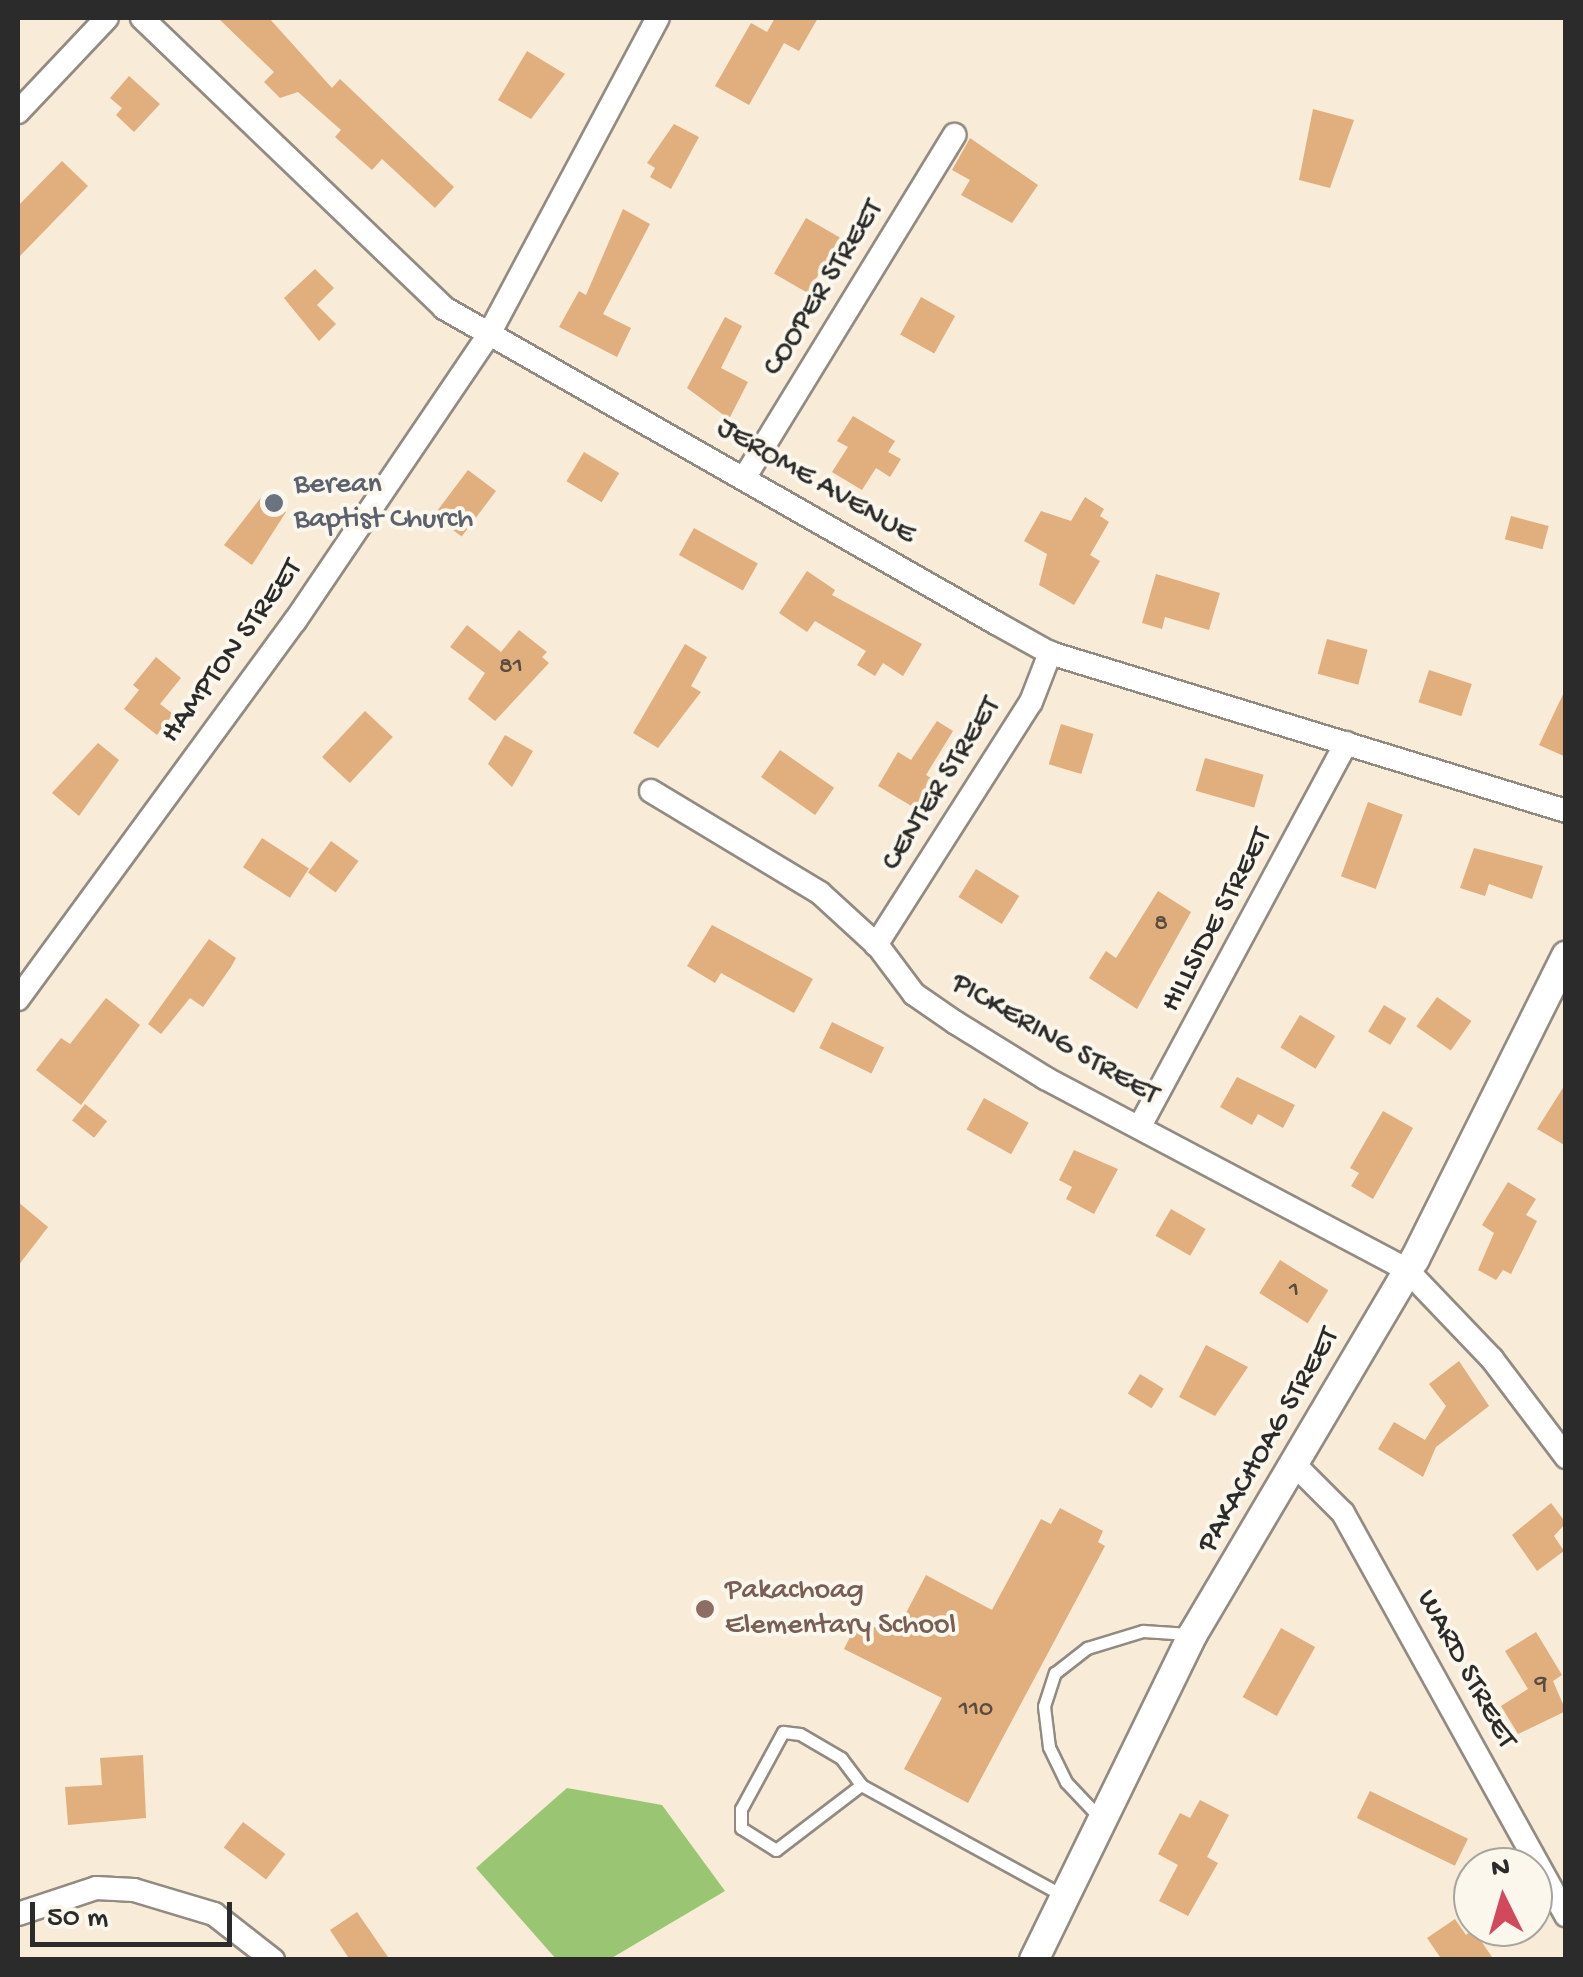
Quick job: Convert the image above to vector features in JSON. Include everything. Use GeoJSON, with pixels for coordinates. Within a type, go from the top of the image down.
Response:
{"type":"FeatureCollection","features":[{"type":"Feature","properties":{"kind":"street"},"geometry":{"type":"LineString","coordinates":[[18,112],[107,18]]}},
{"type":"Feature","properties":{"kind":"street","name":"JEROME AVENUE"},"geometry":{"type":"LineString","coordinates":[[142,18],[444,308],[746,475],[1050,653],[1566,811]]}},
{"type":"Feature","properties":{"kind":"street","name":"HAMPTON STREET"},"geometry":{"type":"LineString","coordinates":[[18,999],[295,622],[489,334],[658,18]]}},
{"type":"Feature","properties":{"kind":"street","name":"COOPER STREET"},"geometry":{"type":"LineString","coordinates":[[746,475],[954,135]]}},
{"type":"Feature","properties":{"kind":"street","name":"CENTER STREET"},"geometry":{"type":"LineString","coordinates":[[876,944],[1031,702],[1050,653]]}},
{"type":"Feature","properties":{"kind":"street","name":"HILLSIDE STREET"},"geometry":{"type":"LineString","coordinates":[[1140,1126],[1346,743]]}},
{"type":"Feature","properties":{"kind":"street","name":"PICKERING STREET"},"geometry":{"type":"LineString","coordinates":[[651,792],[820,894],[876,944],[914,994],[942,1014],[1045,1078],[1407,1270],[1492,1358],[1566,1457]]}},
{"type":"Feature","properties":{"kind":"street","name":"PAKACHOAG STREET"},"geometry":{"type":"LineString","coordinates":[[1034,1960],[1193,1634],[1296,1466],[1407,1270],[1563,971]]}},
{"type":"Feature","properties":{"kind":"street","name":"WARD STREET"},"geometry":{"type":"LineString","coordinates":[[1296,1466],[1343,1513],[1566,1916]]}},
{"type":"Feature","properties":{"kind":"street"},"geometry":{"type":"LineString","coordinates":[[18,1914],[96,1888],[134,1890],[214,1914],[273,1960]]}},
{"type":"Feature","properties":{"kind":"lane"},"geometry":{"type":"LineString","coordinates":[[1102,1820],[1066,1782],[1049,1747],[1044,1706],[1055,1673],[1087,1648],[1143,1630],[1193,1634]]}},
{"type":"Feature","properties":{"kind":"lane"},"geometry":{"type":"LineString","coordinates":[[861,1784],[776,1850],[741,1828],[741,1808],[783,1732],[800,1734],[840,1758],[861,1784],[1064,1896]]}},
{"type":"Feature","properties":{"kind":"green space"},"geometry":{"type":"Polygon","coordinates":[[[567,1788],[662,1805],[725,1891],[610,1959],[556,1959],[476,1868],[567,1788]]]}},
{"type":"Feature","properties":{"kind":"building"},"geometry":{"type":"Polygon","coordinates":[[[218,18],[269,18],[332,88],[340,79],[454,187],[435,208],[382,159],[372,170],[335,137],[341,130],[298,92],[280,98],[264,82],[274,72],[218,18]]]}},
{"type":"Feature","properties":{"kind":"building"},"geometry":{"type":"Polygon","coordinates":[[[775,18],[818,18],[799,51],[784,43],[749,105],[715,86],[751,23],[767,32],[775,18]]]}},
{"type":"Feature","properties":{"kind":"building"},"geometry":{"type":"Polygon","coordinates":[[[527,51],[565,74],[531,119],[498,100],[527,51]]]}},
{"type":"Feature","properties":{"kind":"building"},"geometry":{"type":"Polygon","coordinates":[[[129,76],[160,104],[134,132],[116,115],[122,108],[110,98],[129,76]]]}},
{"type":"Feature","properties":{"kind":"building"},"geometry":{"type":"Polygon","coordinates":[[[1313,109],[1354,120],[1330,188],[1299,180],[1313,109]]]}},
{"type":"Feature","properties":{"kind":"building"},"geometry":{"type":"Polygon","coordinates":[[[674,124],[699,137],[671,189],[650,177],[655,168],[647,163],[674,124]]]}},
{"type":"Feature","properties":{"kind":"building"},"geometry":{"type":"Polygon","coordinates":[[[970,138],[1038,185],[1012,223],[961,195],[970,180],[952,170],[970,138]]]}},
{"type":"Feature","properties":{"kind":"building"},"geometry":{"type":"Polygon","coordinates":[[[62,161],[88,186],[18,258],[18,206],[62,161]]]}},
{"type":"Feature","properties":{"kind":"building"},"geometry":{"type":"Polygon","coordinates":[[[623,209],[650,224],[603,314],[631,328],[617,357],[559,327],[579,291],[586,295],[623,209]]]}},
{"type":"Feature","properties":{"kind":"building"},"geometry":{"type":"Polygon","coordinates":[[[806,218],[840,238],[808,293],[774,273],[806,218]]]}},
{"type":"Feature","properties":{"kind":"building"},"geometry":{"type":"Polygon","coordinates":[[[315,269],[334,288],[317,305],[336,324],[319,341],[284,298],[315,269]]]}},
{"type":"Feature","properties":{"kind":"building"},"geometry":{"type":"Polygon","coordinates":[[[921,297],[955,316],[934,354],[900,335],[921,297]]]}},
{"type":"Feature","properties":{"kind":"building"},"geometry":{"type":"Polygon","coordinates":[[[725,317],[742,326],[721,368],[748,382],[729,419],[687,388],[725,317]]]}},
{"type":"Feature","properties":{"kind":"building"},"geometry":{"type":"Polygon","coordinates":[[[853,416],[895,441],[888,452],[901,459],[890,477],[876,468],[862,490],[832,472],[848,447],[837,441],[853,416]]]}},
{"type":"Feature","properties":{"kind":"building"},"geometry":{"type":"Polygon","coordinates":[[[584,452],[619,473],[602,502],[566,481],[584,452]]]}},
{"type":"Feature","properties":{"kind":"building"},"geometry":{"type":"Polygon","coordinates":[[[468,470],[496,491],[462,537],[434,516],[468,470]]]}},
{"type":"Feature","properties":{"kind":"building"},"geometry":{"type":"Polygon","coordinates":[[[263,495],[286,512],[252,565],[224,545],[263,495]]]}},
{"type":"Feature","properties":{"kind":"building"},"geometry":{"type":"Polygon","coordinates":[[[1085,497],[1104,509],[1100,516],[1109,522],[1090,555],[1100,561],[1074,605],[1039,585],[1047,554],[1024,541],[1041,511],[1071,521],[1085,497]]]}},
{"type":"Feature","properties":{"kind":"building"},"geometry":{"type":"Polygon","coordinates":[[[1511,516],[1549,526],[1542,549],[1505,539],[1511,516]]]}},
{"type":"Feature","properties":{"kind":"building"},"geometry":{"type":"Polygon","coordinates":[[[694,528],[758,563],[743,591],[679,555],[694,528]]]}},
{"type":"Feature","properties":{"kind":"building"},"geometry":{"type":"Polygon","coordinates":[[[807,571],[835,590],[832,595],[922,644],[903,676],[883,663],[875,676],[857,665],[866,651],[815,621],[807,632],[779,613],[807,571]]]}},
{"type":"Feature","properties":{"kind":"building"},"geometry":{"type":"Polygon","coordinates":[[[1156,574],[1220,593],[1209,630],[1165,617],[1162,629],[1142,623],[1156,574]]]}},
{"type":"Feature","properties":{"kind":"building"},"geometry":{"type":"Polygon","coordinates":[[[467,625],[501,652],[519,630],[547,652],[542,657],[549,663],[495,721],[468,699],[485,673],[450,647],[467,625]]]}},
{"type":"Feature","properties":{"kind":"building"},"geometry":{"type":"Polygon","coordinates":[[[1327,639],[1368,650],[1358,685],[1318,674],[1327,639]]]}},
{"type":"Feature","properties":{"kind":"building"},"geometry":{"type":"Polygon","coordinates":[[[685,644],[707,657],[691,686],[701,692],[658,748],[633,733],[685,644]]]}},
{"type":"Feature","properties":{"kind":"building"},"geometry":{"type":"Polygon","coordinates":[[[156,657],[181,678],[160,704],[173,714],[157,735],[124,709],[139,690],[133,685],[156,657]]]}},
{"type":"Feature","properties":{"kind":"building"},"geometry":{"type":"Polygon","coordinates":[[[1429,670],[1472,684],[1461,716],[1418,702],[1429,670]]]}},
{"type":"Feature","properties":{"kind":"building"},"geometry":{"type":"Polygon","coordinates":[[[1566,688],[1566,757],[1539,745],[1566,688]]]}},
{"type":"Feature","properties":{"kind":"building"},"geometry":{"type":"Polygon","coordinates":[[[365,711],[393,737],[350,783],[322,757],[365,711]]]}},
{"type":"Feature","properties":{"kind":"building"},"geometry":{"type":"Polygon","coordinates":[[[937,721],[953,731],[926,775],[936,781],[918,810],[878,786],[898,752],[911,760],[937,721]]]}},
{"type":"Feature","properties":{"kind":"building"},"geometry":{"type":"Polygon","coordinates":[[[1061,724],[1094,734],[1081,774],[1049,764],[1061,724]]]}},
{"type":"Feature","properties":{"kind":"building"},"geometry":{"type":"Polygon","coordinates":[[[505,735],[533,751],[512,787],[488,764],[505,735]]]}},
{"type":"Feature","properties":{"kind":"building"},"geometry":{"type":"Polygon","coordinates":[[[98,743],[119,760],[79,816],[52,793],[98,743]]]}},
{"type":"Feature","properties":{"kind":"building"},"geometry":{"type":"Polygon","coordinates":[[[780,750],[834,788],[815,815],[761,777],[780,750]]]}},
{"type":"Feature","properties":{"kind":"building"},"geometry":{"type":"Polygon","coordinates":[[[1205,758],[1264,775],[1254,807],[1196,791],[1205,758]]]}},
{"type":"Feature","properties":{"kind":"building"},"geometry":{"type":"Polygon","coordinates":[[[1368,802],[1403,815],[1376,889],[1341,876],[1368,802]]]}},
{"type":"Feature","properties":{"kind":"building"},"geometry":{"type":"Polygon","coordinates":[[[262,838],[309,868],[290,898],[243,867],[262,838]]]}},
{"type":"Feature","properties":{"kind":"building"},"geometry":{"type":"Polygon","coordinates":[[[331,841],[359,861],[336,893],[308,873],[331,841]]]}},
{"type":"Feature","properties":{"kind":"building"},"geometry":{"type":"Polygon","coordinates":[[[1474,848],[1543,866],[1532,899],[1489,884],[1485,896],[1460,888],[1474,848]]]}},
{"type":"Feature","properties":{"kind":"building"},"geometry":{"type":"Polygon","coordinates":[[[976,869],[1019,896],[1002,924],[959,897],[976,869]]]}},
{"type":"Feature","properties":{"kind":"building"},"geometry":{"type":"Polygon","coordinates":[[[1158,891],[1191,912],[1137,1009],[1089,978],[1106,951],[1116,958],[1158,891]]]}},
{"type":"Feature","properties":{"kind":"building"},"geometry":{"type":"Polygon","coordinates":[[[712,925],[813,979],[794,1013],[721,973],[715,983],[687,966],[712,925]]]}},
{"type":"Feature","properties":{"kind":"building"},"geometry":{"type":"Polygon","coordinates":[[[209,939],[236,958],[203,1007],[190,998],[161,1034],[148,1024],[209,939]]]}},
{"type":"Feature","properties":{"kind":"building"},"geometry":{"type":"Polygon","coordinates":[[[1437,997],[1471,1021],[1451,1051],[1416,1026],[1437,997]]]}},
{"type":"Feature","properties":{"kind":"building"},"geometry":{"type":"Polygon","coordinates":[[[106,998],[140,1025],[81,1105],[36,1070],[61,1038],[70,1044],[106,998]]]}},
{"type":"Feature","properties":{"kind":"building"},"geometry":{"type":"Polygon","coordinates":[[[1384,1005],[1406,1018],[1390,1045],[1368,1032],[1384,1005]]]}},
{"type":"Feature","properties":{"kind":"building"},"geometry":{"type":"Polygon","coordinates":[[[1300,1015],[1335,1036],[1316,1069],[1280,1048],[1300,1015]]]}},
{"type":"Feature","properties":{"kind":"building"},"geometry":{"type":"Polygon","coordinates":[[[832,1022],[884,1047],[871,1073],[819,1048],[832,1022]]]}},
{"type":"Feature","properties":{"kind":"building"},"geometry":{"type":"Polygon","coordinates":[[[1237,1077],[1295,1105],[1283,1128],[1258,1114],[1252,1125],[1220,1107],[1237,1077]]]}},
{"type":"Feature","properties":{"kind":"building"},"geometry":{"type":"Polygon","coordinates":[[[1566,1083],[1566,1146],[1537,1129],[1566,1083]]]}},
{"type":"Feature","properties":{"kind":"building"},"geometry":{"type":"Polygon","coordinates":[[[984,1098],[1029,1123],[1011,1154],[967,1129],[984,1098]]]}},
{"type":"Feature","properties":{"kind":"building"},"geometry":{"type":"Polygon","coordinates":[[[85,1104],[107,1121],[94,1138],[72,1121],[85,1104]]]}},
{"type":"Feature","properties":{"kind":"building"},"geometry":{"type":"Polygon","coordinates":[[[1383,1111],[1413,1128],[1373,1199],[1351,1186],[1359,1173],[1350,1168],[1383,1111]]]}},
{"type":"Feature","properties":{"kind":"building"},"geometry":{"type":"Polygon","coordinates":[[[1074,1150],[1118,1169],[1094,1214],[1066,1199],[1072,1187],[1059,1180],[1074,1150]]]}},
{"type":"Feature","properties":{"kind":"building"},"geometry":{"type":"Polygon","coordinates":[[[1508,1182],[1536,1199],[1526,1215],[1537,1221],[1511,1274],[1503,1270],[1496,1280],[1478,1270],[1494,1233],[1482,1225],[1508,1182]]]}},
{"type":"Feature","properties":{"kind":"building"},"geometry":{"type":"Polygon","coordinates":[[[18,1202],[48,1227],[18,1266],[18,1202]]]}},
{"type":"Feature","properties":{"kind":"building"},"geometry":{"type":"Polygon","coordinates":[[[1171,1209],[1206,1229],[1190,1256],[1156,1236],[1171,1209]]]}},
{"type":"Feature","properties":{"kind":"building"},"geometry":{"type":"Polygon","coordinates":[[[1280,1260],[1328,1290],[1308,1323],[1259,1293],[1280,1260]]]}},
{"type":"Feature","properties":{"kind":"building"},"geometry":{"type":"Polygon","coordinates":[[[1206,1345],[1248,1367],[1215,1416],[1179,1397],[1206,1345]]]}},
{"type":"Feature","properties":{"kind":"building"},"geometry":{"type":"Polygon","coordinates":[[[1459,1361],[1489,1406],[1436,1447],[1423,1477],[1378,1449],[1394,1422],[1425,1440],[1446,1406],[1429,1384],[1459,1361]]]}},
{"type":"Feature","properties":{"kind":"building"},"geometry":{"type":"Polygon","coordinates":[[[1140,1374],[1164,1389],[1152,1408],[1128,1394],[1140,1374]]]}},
{"type":"Feature","properties":{"kind":"building"},"geometry":{"type":"Polygon","coordinates":[[[1551,1503],[1566,1523],[1554,1536],[1564,1551],[1537,1571],[1512,1535],[1551,1503]]]}},
{"type":"Feature","properties":{"kind":"building"},"geometry":{"type":"Polygon","coordinates":[[[1060,1508],[1103,1531],[1098,1542],[1105,1546],[968,1803],[904,1769],[942,1698],[844,1649],[859,1619],[890,1635],[897,1630],[926,1575],[992,1610],[1041,1519],[1051,1524],[1060,1508]]]}},
{"type":"Feature","properties":{"kind":"building"},"geometry":{"type":"Polygon","coordinates":[[[1281,1628],[1315,1647],[1277,1716],[1243,1697],[1281,1628]]]}},
{"type":"Feature","properties":{"kind":"building"},"geometry":{"type":"Polygon","coordinates":[[[1536,1632],[1562,1675],[1553,1681],[1566,1711],[1518,1734],[1501,1706],[1528,1689],[1505,1651],[1536,1632]]]}},
{"type":"Feature","properties":{"kind":"building"},"geometry":{"type":"Polygon","coordinates":[[[143,1755],[146,1818],[68,1825],[65,1787],[102,1785],[100,1758],[143,1755]]]}},
{"type":"Feature","properties":{"kind":"building"},"geometry":{"type":"Polygon","coordinates":[[[1370,1791],[1468,1839],[1464,1847],[1453,1847],[1453,1865],[1357,1818],[1370,1791]]]}},
{"type":"Feature","properties":{"kind":"building"},"geometry":{"type":"Polygon","coordinates":[[[1200,1800],[1229,1815],[1207,1857],[1218,1863],[1188,1916],[1159,1901],[1178,1865],[1158,1854],[1180,1813],[1190,1818],[1200,1800]]]}},
{"type":"Feature","properties":{"kind":"building"},"geometry":{"type":"Polygon","coordinates":[[[243,1822],[285,1854],[266,1879],[224,1848],[243,1822]]]}},
{"type":"Feature","properties":{"kind":"building"},"geometry":{"type":"Polygon","coordinates":[[[357,1912],[390,1960],[350,1960],[330,1930],[357,1912]]]}},
{"type":"Feature","properties":{"kind":"building"},"geometry":{"type":"Polygon","coordinates":[[[1453,1920],[1453,1947],[1485,1947],[1494,1960],[1442,1960],[1427,1938],[1453,1920]]]}},
{"type":"Feature","properties":{"kind":"place","name":"Berean Baptist Church"},"geometry":{"type":"Point","coordinates":[274,503]}},
{"type":"Feature","properties":{"kind":"place","name":"Pakachoag Elementary School"},"geometry":{"type":"Point","coordinates":[705,1609]}}]}
